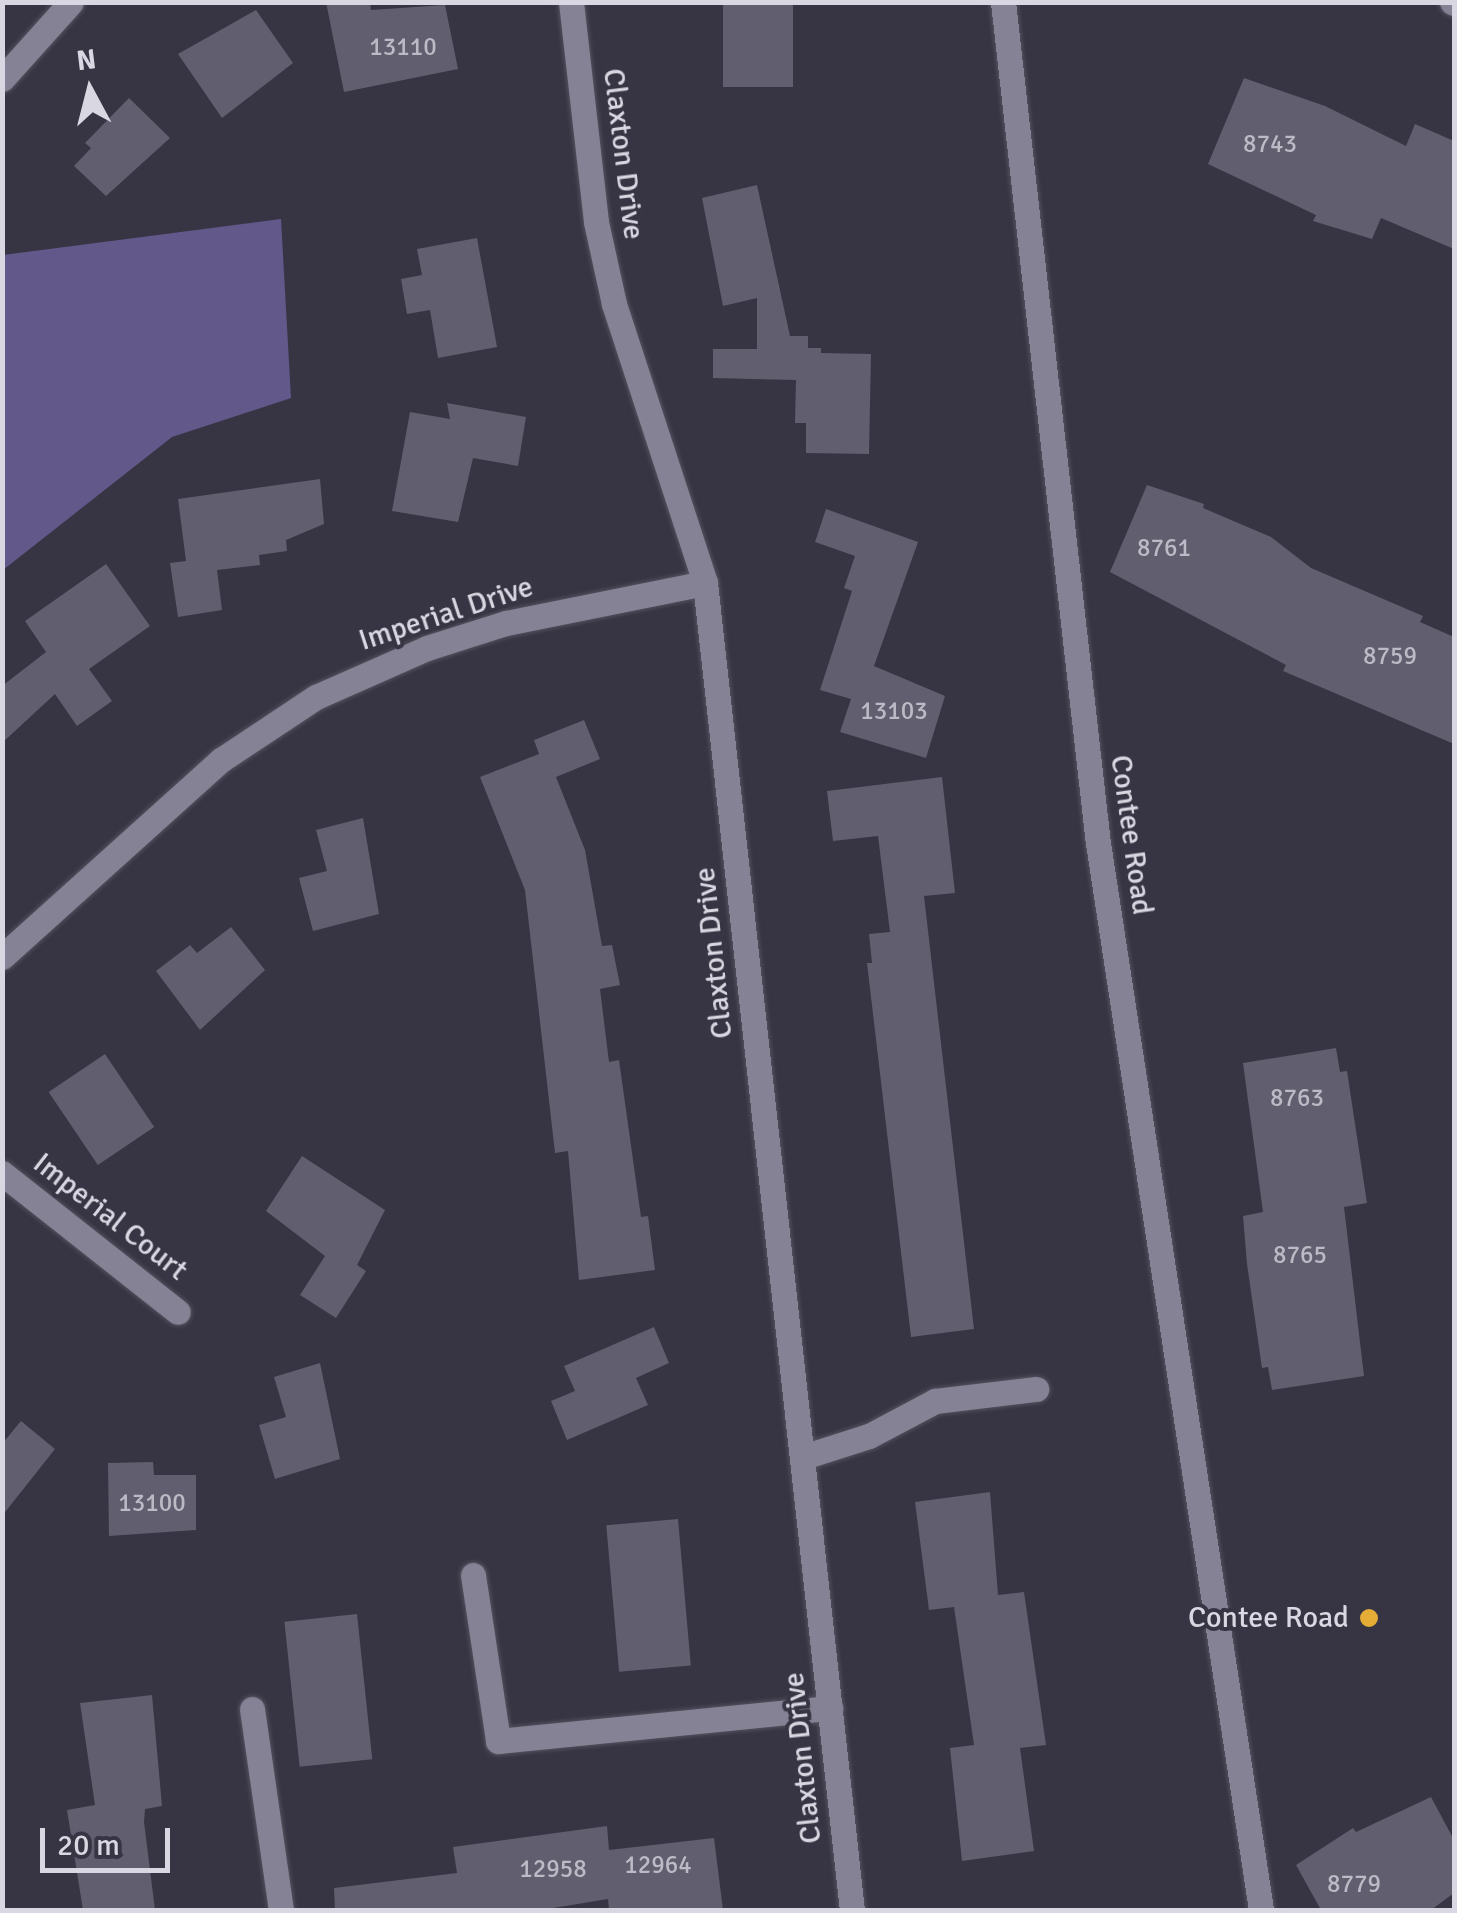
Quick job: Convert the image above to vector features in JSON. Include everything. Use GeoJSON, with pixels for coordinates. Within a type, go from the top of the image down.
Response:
{"type":"FeatureCollection","features":[{"type":"Feature","properties":{"kind":"street"},"geometry":{"type":"LineString","coordinates":[[2,79],[72,2]]}},
{"type":"Feature","properties":{"kind":"street","name":"Claxton Drive"},"geometry":{"type":"LineString","coordinates":[[571,2],[596,222],[614,304],[705,583],[852,1910]]}},
{"type":"Feature","properties":{"kind":"street","name":"Contee Road"},"geometry":{"type":"LineString","coordinates":[[1002,2],[1098,843],[1261,1910]]}},
{"type":"Feature","properties":{"kind":"street","name":"Imperial Drive"},"geometry":{"type":"LineString","coordinates":[[2,957],[221,760],[316,697],[427,648],[506,623],[705,583]]}},
{"type":"Feature","properties":{"kind":"street","name":"Imperial Court"},"geometry":{"type":"LineString","coordinates":[[2,1173],[178,1312]]}},
{"type":"Feature","properties":{"kind":"street"},"geometry":{"type":"LineString","coordinates":[[803,1457],[869,1436],[935,1401],[1036,1388]]}},
{"type":"Feature","properties":{"kind":"street"},"geometry":{"type":"LineString","coordinates":[[474,1575],[498,1742],[830,1708]]}},
{"type":"Feature","properties":{"kind":"street"},"geometry":{"type":"LineString","coordinates":[[252,1709],[282,1910]]}},
{"type":"Feature","properties":{"kind":"shaded area"},"geometry":{"type":"Polygon","coordinates":[[[281,219],[291,398],[172,437],[3,570],[3,255],[281,219]]]}},
{"type":"Feature","properties":{"kind":"building"},"geometry":{"type":"Polygon","coordinates":[[[326,2],[370,2],[371,10],[445,5],[458,69],[344,92],[326,2]]]}},
{"type":"Feature","properties":{"kind":"building"},"geometry":{"type":"Polygon","coordinates":[[[723,2],[793,2],[793,87],[723,87],[723,2]]]}},
{"type":"Feature","properties":{"kind":"building"},"geometry":{"type":"Polygon","coordinates":[[[256,10],[293,63],[222,118],[178,54],[256,10]]]}},
{"type":"Feature","properties":{"kind":"building"},"geometry":{"type":"Polygon","coordinates":[[[1244,78],[1325,106],[1406,146],[1415,124],[1454,141],[1454,249],[1381,218],[1372,239],[1313,221],[1316,215],[1208,164],[1244,78]]]}},
{"type":"Feature","properties":{"kind":"building"},"geometry":{"type":"Polygon","coordinates":[[[129,98],[170,138],[106,196],[74,166],[91,148],[85,143],[129,98]]]}},
{"type":"Feature","properties":{"kind":"building"},"geometry":{"type":"Polygon","coordinates":[[[757,185],[790,336],[808,336],[808,348],[821,348],[821,353],[871,354],[869,454],[806,453],[806,423],[795,423],[796,380],[713,378],[713,349],[757,349],[757,298],[723,306],[702,198],[757,185]]]}},
{"type":"Feature","properties":{"kind":"building"},"geometry":{"type":"Polygon","coordinates":[[[477,238],[497,347],[438,358],[430,310],[407,314],[401,279],[422,275],[417,249],[477,238]]]}},
{"type":"Feature","properties":{"kind":"building"},"geometry":{"type":"Polygon","coordinates":[[[447,403],[526,417],[518,466],[473,458],[458,522],[392,511],[410,412],[450,419],[447,403]]]}},
{"type":"Feature","properties":{"kind":"building"},"geometry":{"type":"Polygon","coordinates":[[[320,479],[324,524],[286,540],[287,551],[259,555],[260,565],[217,570],[222,610],[178,617],[170,563],[186,561],[178,499],[320,479]]]}},
{"type":"Feature","properties":{"kind":"building"},"geometry":{"type":"Polygon","coordinates":[[[1147,485],[1204,504],[1203,508],[1271,537],[1311,568],[1423,616],[1420,622],[1454,637],[1454,744],[1283,671],[1286,665],[1110,572],[1147,485]]]}},
{"type":"Feature","properties":{"kind":"building"},"geometry":{"type":"Polygon","coordinates":[[[826,509],[918,542],[874,666],[945,696],[926,758],[840,732],[851,699],[820,690],[852,591],[844,588],[855,556],[815,542],[826,509]]]}},
{"type":"Feature","properties":{"kind":"building"},"geometry":{"type":"Polygon","coordinates":[[[106,564],[150,626],[89,669],[112,701],[77,726],[55,694],[2,743],[2,686],[46,652],[25,621],[106,564]]]}},
{"type":"Feature","properties":{"kind":"building"},"geometry":{"type":"Polygon","coordinates":[[[584,720],[600,759],[556,777],[585,850],[602,946],[612,945],[620,985],[600,989],[609,1062],[619,1060],[641,1217],[648,1216],[655,1270],[579,1280],[568,1151],[555,1153],[525,890],[480,777],[539,754],[534,740],[584,720]]]}},
{"type":"Feature","properties":{"kind":"building"},"geometry":{"type":"Polygon","coordinates":[[[942,777],[955,893],[924,896],[974,1329],[911,1337],[867,963],[872,963],[869,934],[890,932],[878,836],[833,841],[827,791],[942,777]]]}},
{"type":"Feature","properties":{"kind":"building"},"geometry":{"type":"Polygon","coordinates":[[[363,818],[379,914],[313,931],[299,878],[327,871],[316,830],[363,818]]]}},
{"type":"Feature","properties":{"kind":"building"},"geometry":{"type":"Polygon","coordinates":[[[231,927],[265,970],[200,1030],[156,971],[190,945],[197,953],[231,927]]]}},
{"type":"Feature","properties":{"kind":"building"},"geometry":{"type":"Polygon","coordinates":[[[1336,1048],[1340,1072],[1347,1071],[1367,1203],[1344,1207],[1364,1376],[1272,1390],[1268,1367],[1262,1368],[1247,1264],[1243,1216],[1263,1212],[1243,1063],[1336,1048]]]}},
{"type":"Feature","properties":{"kind":"building"},"geometry":{"type":"Polygon","coordinates":[[[105,1054],[154,1127],[98,1165],[49,1092],[105,1054]]]}},
{"type":"Feature","properties":{"kind":"building"},"geometry":{"type":"Polygon","coordinates":[[[302,1156],[385,1210],[357,1265],[366,1271],[336,1318],[300,1295],[325,1256],[266,1211],[302,1156]]]}},
{"type":"Feature","properties":{"kind":"building"},"geometry":{"type":"Polygon","coordinates":[[[654,1327],[669,1363],[636,1378],[648,1405],[567,1440],[551,1401],[575,1391],[564,1366],[654,1327]]]}},
{"type":"Feature","properties":{"kind":"building"},"geometry":{"type":"Polygon","coordinates":[[[320,1363],[340,1459],[275,1479],[259,1425],[286,1417],[274,1377],[320,1363]]]}},
{"type":"Feature","properties":{"kind":"building"},"geometry":{"type":"Polygon","coordinates":[[[21,1421],[55,1449],[2,1516],[2,1444],[21,1421]]]}},
{"type":"Feature","properties":{"kind":"building"},"geometry":{"type":"Polygon","coordinates":[[[153,1462],[154,1475],[196,1475],[196,1530],[109,1536],[108,1463],[153,1462]]]}},
{"type":"Feature","properties":{"kind":"building"},"geometry":{"type":"Polygon","coordinates":[[[990,1492],[998,1595],[1024,1592],[1046,1745],[1020,1748],[1034,1851],[962,1861],[950,1748],[974,1745],[954,1607],[929,1610],[915,1502],[990,1492]]]}},
{"type":"Feature","properties":{"kind":"building"},"geometry":{"type":"Polygon","coordinates":[[[678,1519],[691,1665],[619,1672],[606,1525],[678,1519]]]}},
{"type":"Feature","properties":{"kind":"building"},"geometry":{"type":"Polygon","coordinates":[[[357,1614],[372,1759],[300,1767],[284,1622],[357,1614]]]}},
{"type":"Feature","properties":{"kind":"building"},"geometry":{"type":"Polygon","coordinates":[[[152,1695],[162,1806],[145,1809],[144,1822],[155,1910],[83,1910],[67,1810],[95,1805],[80,1703],[152,1695]]]}},
{"type":"Feature","properties":{"kind":"building"},"geometry":{"type":"Polygon","coordinates":[[[1431,1797],[1454,1840],[1454,1893],[1431,1910],[1321,1910],[1296,1865],[1353,1828],[1356,1832],[1431,1797]]]}},
{"type":"Feature","properties":{"kind":"building"},"geometry":{"type":"Polygon","coordinates":[[[607,1826],[609,1850],[714,1838],[723,1910],[609,1910],[608,1899],[541,1910],[335,1910],[334,1888],[457,1873],[453,1847],[607,1826]]]}},
{"type":"Feature","properties":{"kind":"place","name":"Contee Road"},"geometry":{"type":"Point","coordinates":[1369,1618]}}]}
